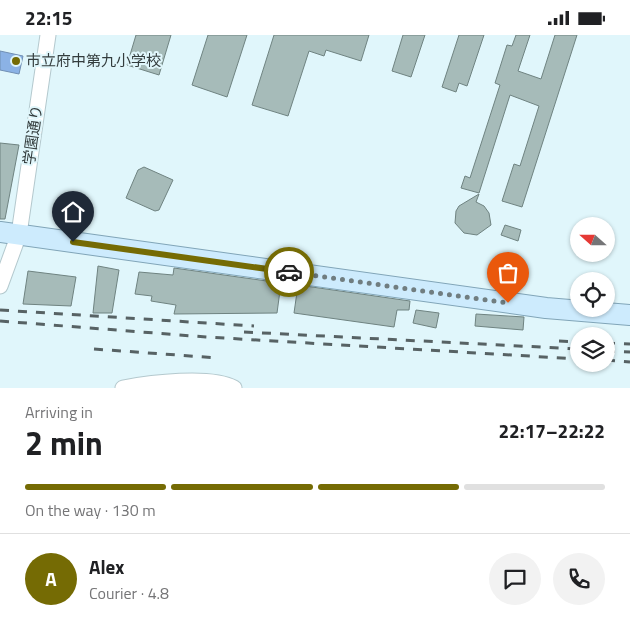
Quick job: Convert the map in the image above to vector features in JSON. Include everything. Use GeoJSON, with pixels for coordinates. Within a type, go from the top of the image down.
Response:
{"type":"FeatureCollection","features":[{"type":"Feature","properties":{"kind":"main road"},"geometry":{"type":"LineString","coordinates":[[9,233],[546,308],[630,315]]}},
{"type":"Feature","properties":{"kind":"street","name":"学園通り"},"geometry":{"type":"LineString","coordinates":[[0,286],[48,35]]}},
{"type":"Feature","properties":{"kind":"street"},"geometry":{"type":"LineString","coordinates":[[123,388],[190,382],[225,383],[234,388]]}},
{"type":"Feature","properties":{"kind":"water"},"geometry":{"type":"Polygon","coordinates":[[[0,51],[23,56],[19,74],[0,70],[0,51]]]}},
{"type":"Feature","properties":{"kind":"building"},"geometry":{"type":"Polygon","coordinates":[[[136,35],[171,35],[159,75],[127,65],[136,35]]]}},
{"type":"Feature","properties":{"kind":"building"},"geometry":{"type":"Polygon","coordinates":[[[208,35],[247,35],[227,97],[192,85],[208,35]]]}},
{"type":"Feature","properties":{"kind":"building"},"geometry":{"type":"Polygon","coordinates":[[[274,35],[369,35],[361,61],[326,50],[324,56],[309,51],[288,116],[252,105],[274,35]]]}},
{"type":"Feature","properties":{"kind":"building"},"geometry":{"type":"Polygon","coordinates":[[[403,35],[425,35],[411,77],[392,71],[403,35]]]}},
{"type":"Feature","properties":{"kind":"building"},"geometry":{"type":"Polygon","coordinates":[[[459,35],[484,35],[467,86],[459,83],[456,92],[442,87],[459,35]]]}},
{"type":"Feature","properties":{"kind":"building"},"geometry":{"type":"Polygon","coordinates":[[[516,35],[530,35],[518,71],[541,79],[555,35],[577,35],[522,207],[502,201],[514,164],[520,166],[539,106],[510,95],[479,193],[461,188],[465,176],[470,178],[500,85],[495,83],[507,45],[512,46],[516,35]]]}},
{"type":"Feature","properties":{"kind":"building"},"geometry":{"type":"Polygon","coordinates":[[[0,143],[19,145],[5,219],[0,219],[0,143]]]}},
{"type":"Feature","properties":{"kind":"building"},"geometry":{"type":"Polygon","coordinates":[[[144,167],[173,180],[159,210],[155,211],[126,198],[138,170],[144,167]]]}},
{"type":"Feature","properties":{"kind":"building"},"geometry":{"type":"Polygon","coordinates":[[[479,194],[476,202],[484,206],[489,213],[491,225],[477,235],[464,233],[455,223],[456,211],[459,206],[479,194]]]}},
{"type":"Feature","properties":{"kind":"building"},"geometry":{"type":"Polygon","coordinates":[[[505,225],[521,230],[518,241],[501,235],[505,225]]]}},
{"type":"Feature","properties":{"kind":"building"},"geometry":{"type":"Polygon","coordinates":[[[98,266],[119,270],[112,313],[93,313],[98,266]]]}},
{"type":"Feature","properties":{"kind":"building"},"geometry":{"type":"Polygon","coordinates":[[[174,268],[281,283],[277,313],[174,314],[176,305],[151,301],[152,296],[135,294],[139,272],[173,275],[174,268]]]}},
{"type":"Feature","properties":{"kind":"building"},"geometry":{"type":"Polygon","coordinates":[[[28,271],[76,277],[71,306],[23,304],[28,271]]]}},
{"type":"Feature","properties":{"kind":"building"},"geometry":{"type":"Polygon","coordinates":[[[298,285],[410,301],[409,310],[397,310],[394,327],[294,313],[298,285]]]}},
{"type":"Feature","properties":{"kind":"building"},"geometry":{"type":"Polygon","coordinates":[[[416,310],[439,313],[436,328],[413,323],[416,310]]]}},
{"type":"Feature","properties":{"kind":"building"},"geometry":{"type":"Polygon","coordinates":[[[476,314],[524,317],[523,330],[475,326],[476,314]]]}},
{"type":"Feature","properties":{"kind":"railway"},"geometry":{"type":"LineString","coordinates":[[0,310],[254,326]]}},
{"type":"Feature","properties":{"kind":"railway"},"geometry":{"type":"LineString","coordinates":[[0,321],[206,337],[570,358]]}},
{"type":"Feature","properties":{"kind":"railway"},"geometry":{"type":"LineString","coordinates":[[244,332],[570,349]]}},
{"type":"Feature","properties":{"kind":"railway"},"geometry":{"type":"LineString","coordinates":[[559,341],[570,342]]}},
{"type":"Feature","properties":{"kind":"railway"},"geometry":{"type":"LineString","coordinates":[[615,343],[630,344]]}},
{"type":"Feature","properties":{"kind":"railway"},"geometry":{"type":"LineString","coordinates":[[94,349],[218,358]]}},
{"type":"Feature","properties":{"kind":"railway"},"geometry":{"type":"LineString","coordinates":[[615,351],[630,352]]}},
{"type":"Feature","properties":{"kind":"railway"},"geometry":{"type":"LineString","coordinates":[[615,361],[630,362]]}},
{"type":"Feature","properties":{"kind":"way so far"},"geometry":{"type":"LineString","coordinates":[[289,272],[508,303]]}},
{"type":"Feature","properties":{"kind":"place","name":"市立府中第九小学校"},"geometry":{"type":"Point","coordinates":[16,61]}},
{"type":"Feature","properties":{"kind":"route"},"geometry":{"type":"LineString","coordinates":[[73,242],[289,272]]}}]}
